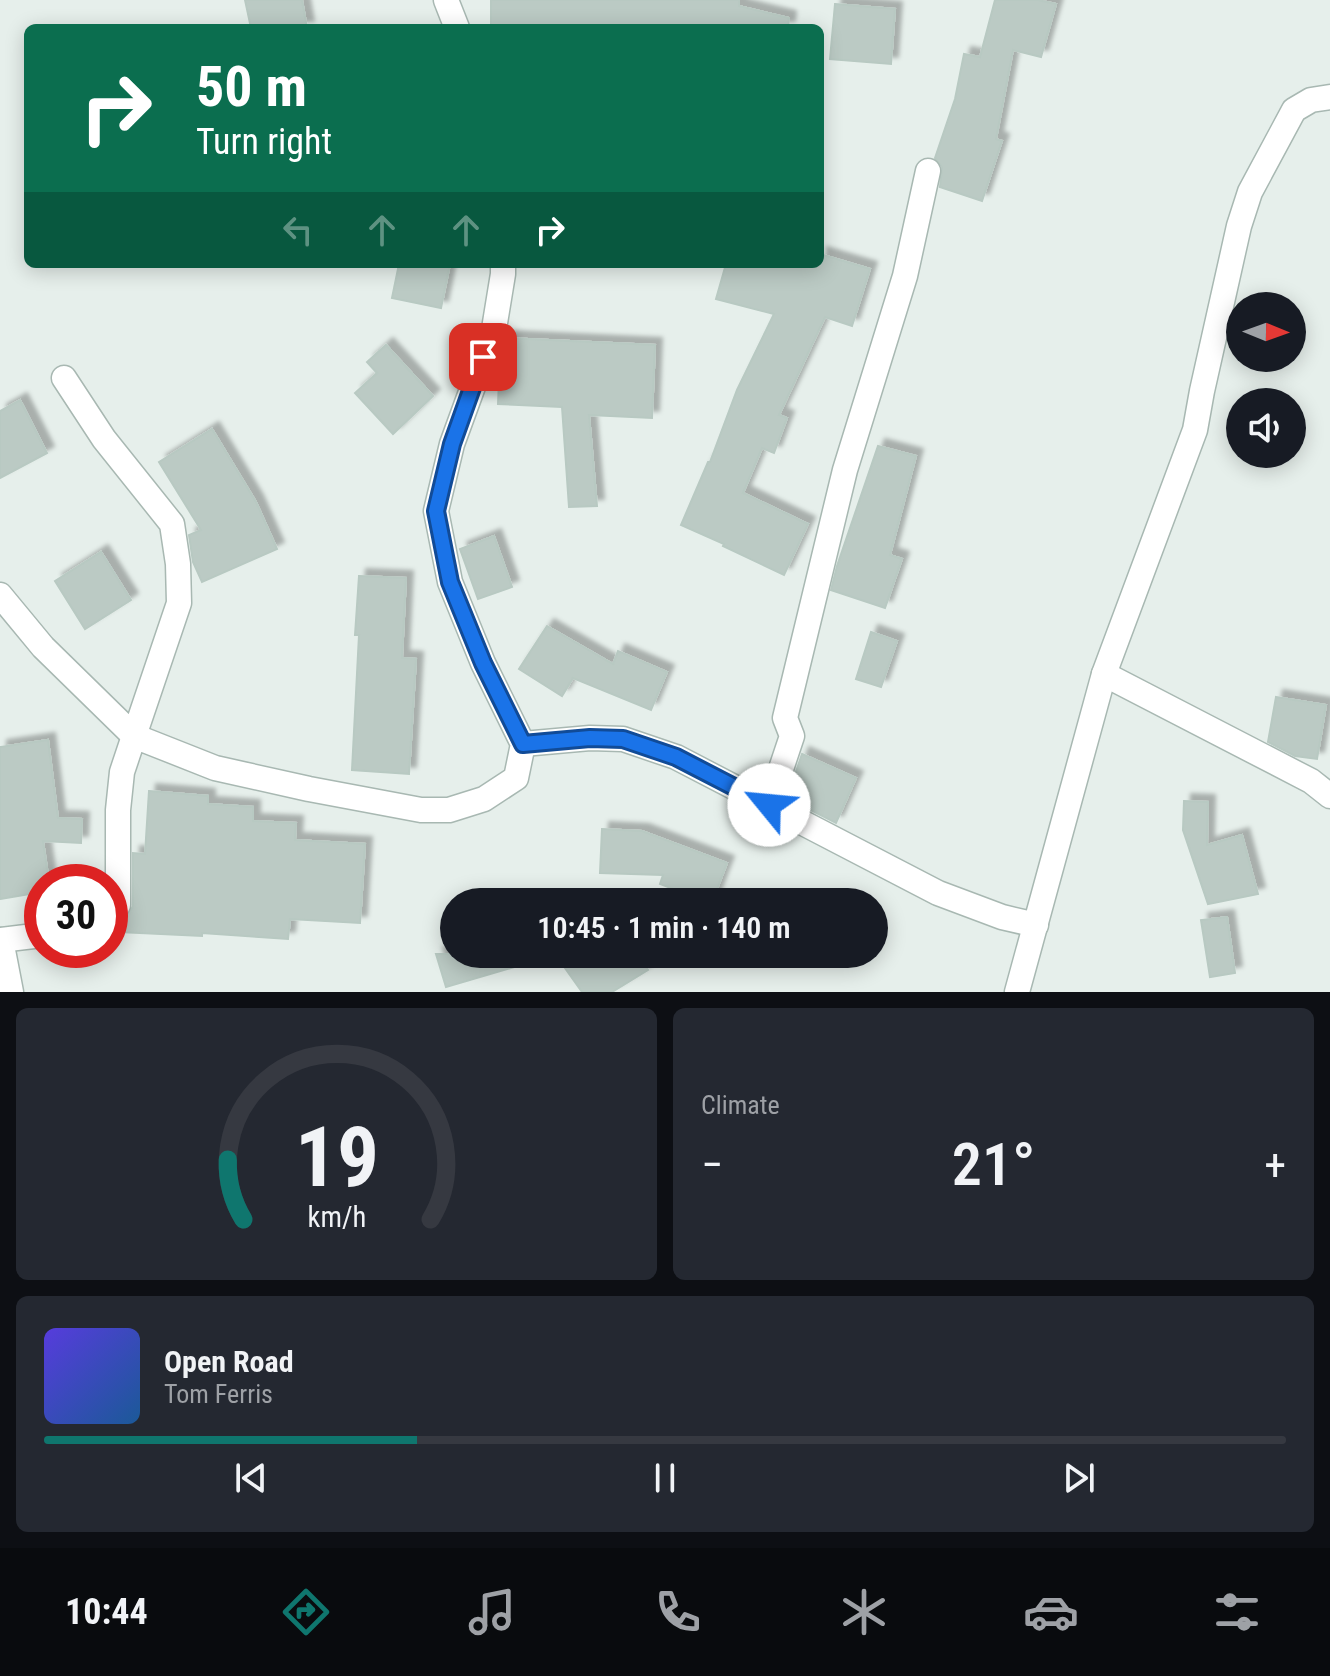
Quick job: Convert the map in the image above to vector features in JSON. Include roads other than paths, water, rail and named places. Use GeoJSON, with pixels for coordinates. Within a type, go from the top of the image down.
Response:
{"type":"FeatureCollection","features":[{"type":"Feature","properties":{"kind":"street"},"geometry":{"type":"LineString","coordinates":[[446,0],[455,24]]}},
{"type":"Feature","properties":{"kind":"street"},"geometry":{"type":"LineString","coordinates":[[1017,992],[1104,674],[1195,430],[1239,226],[1250,192],[1294,110],[1311,100],[1330,97]]}},
{"type":"Feature","properties":{"kind":"street"},"geometry":{"type":"LineString","coordinates":[[769,805],[792,736],[785,718],[845,470],[905,276],[928,171]]}},
{"type":"Feature","properties":{"kind":"street"},"geometry":{"type":"LineString","coordinates":[[0,595],[43,647],[134,736],[215,768],[421,810],[449,810],[484,799],[516,778],[523,744],[483,663],[450,582],[436,511],[452,444],[494,329],[503,268]]}},
{"type":"Feature","properties":{"kind":"street"},"geometry":{"type":"LineString","coordinates":[[64,378],[104,439],[172,524],[178,564],[179,603],[122,772],[118,864]]}},
{"type":"Feature","properties":{"kind":"street"},"geometry":{"type":"LineString","coordinates":[[1104,674],[1311,781],[1330,796]]}},
{"type":"Feature","properties":{"kind":"street"},"geometry":{"type":"LineString","coordinates":[[523,744],[590,738],[623,739],[676,757],[938,893],[1002,917],[1036,925]]}},
{"type":"Feature","properties":{"kind":"street"},"geometry":{"type":"LineString","coordinates":[[11,992],[1,940],[24,937]]}}]}
